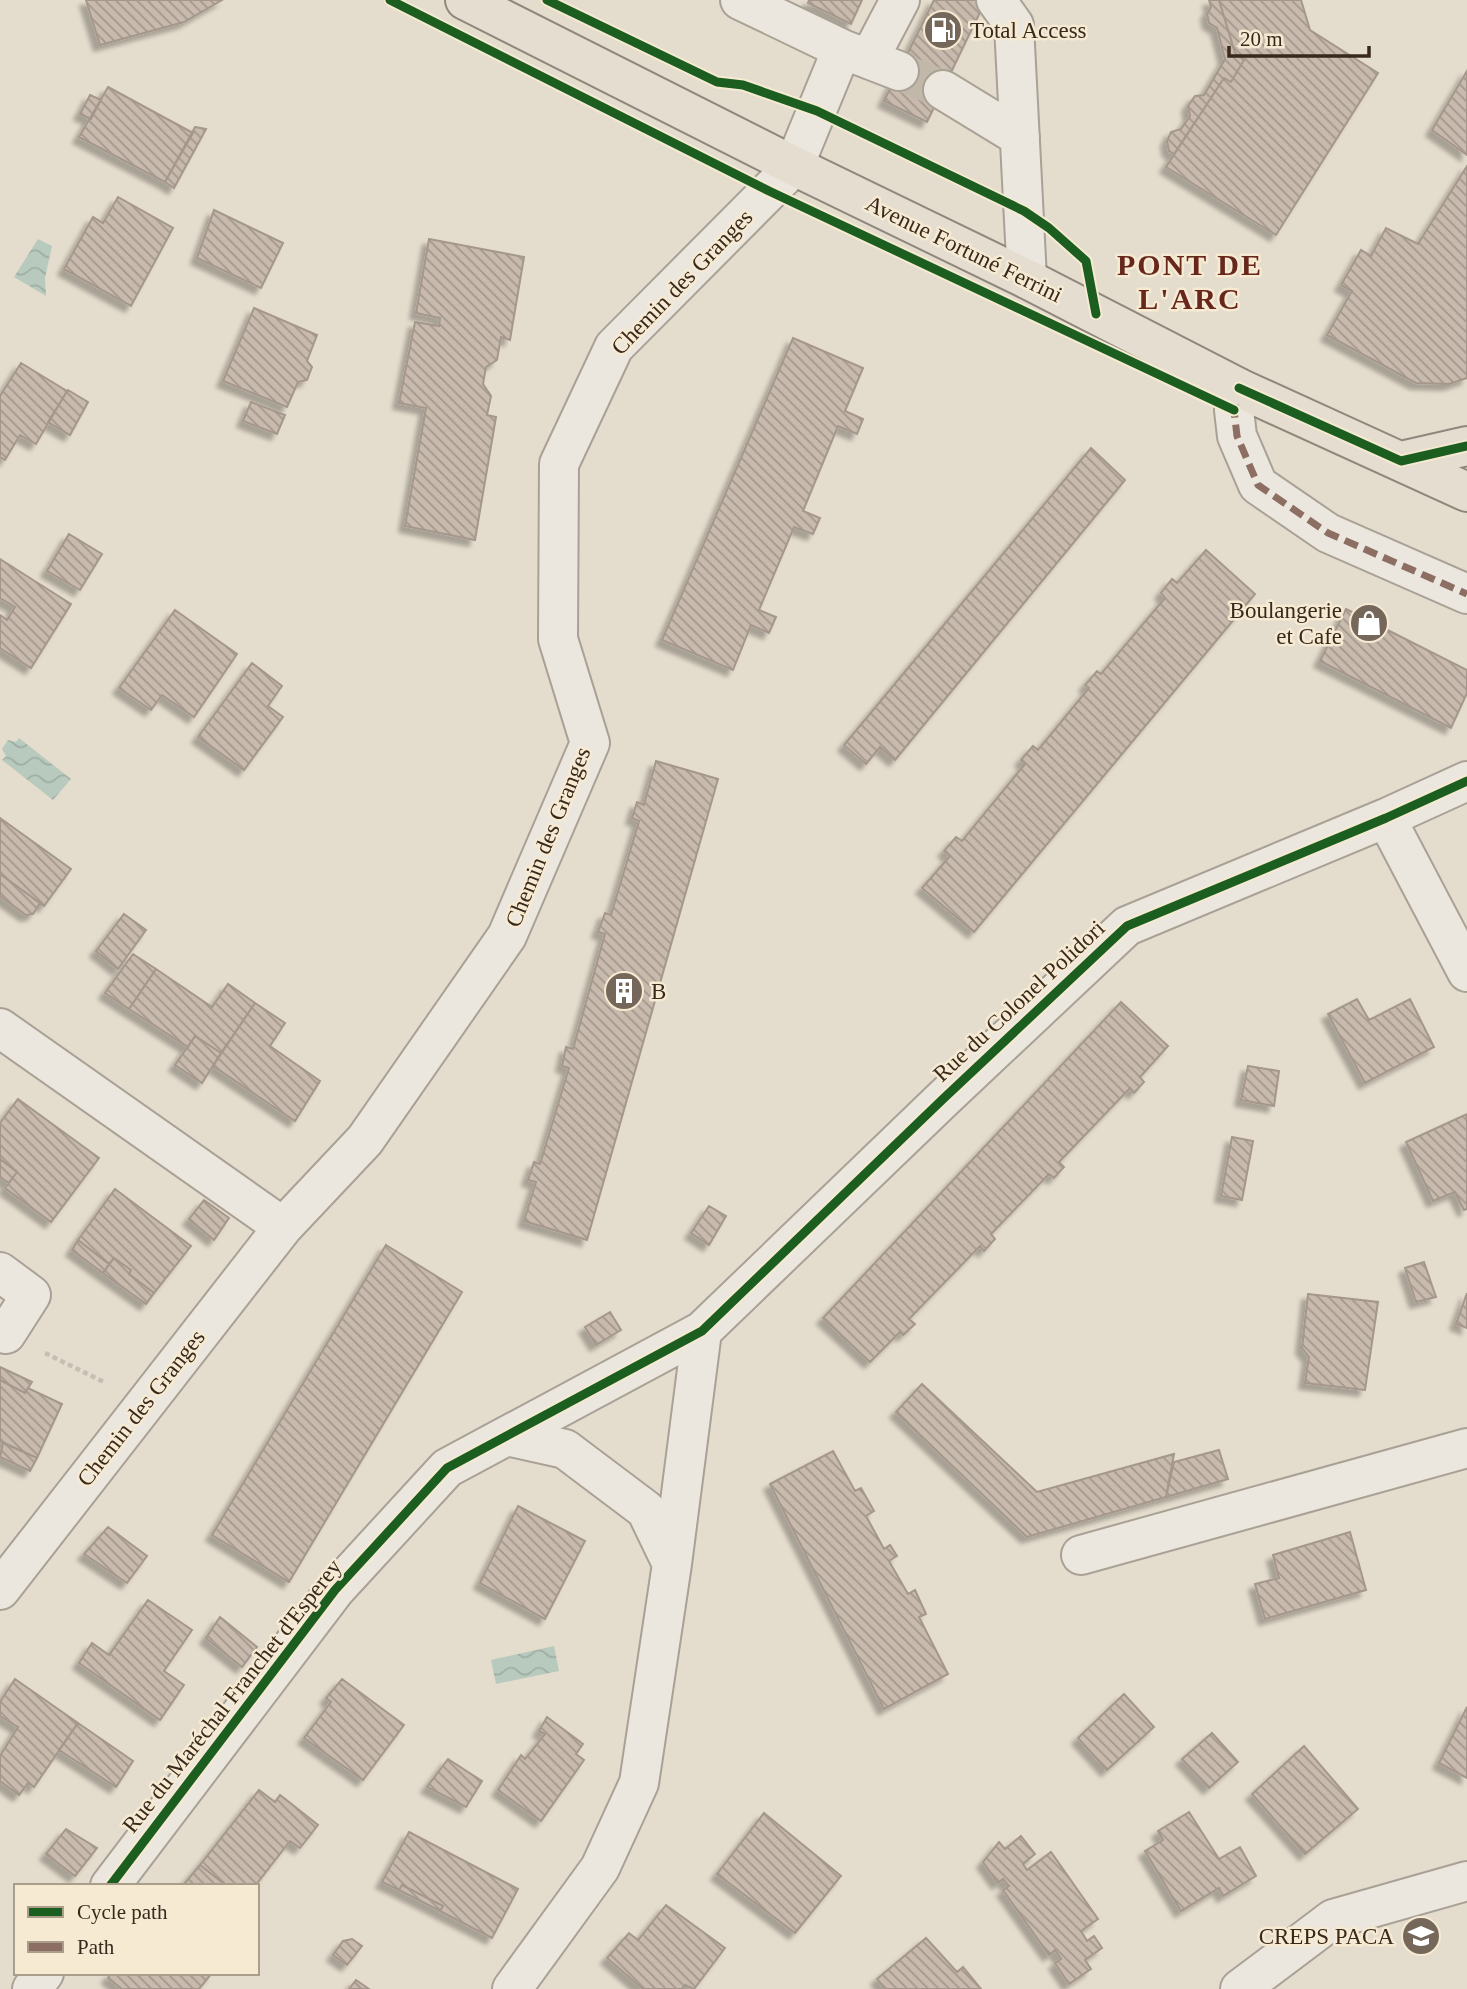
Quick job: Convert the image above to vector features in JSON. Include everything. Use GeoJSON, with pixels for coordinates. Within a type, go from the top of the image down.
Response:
{"type":"FeatureCollection","features":[{"type":"Feature","properties":{"kind":"main road","name":"Avenue Fortuné Ferrini"},"geometry":{"type":"LineString","coordinates":[[465,0],[794,166],[1027,279],[1239,388],[1467,492]]}},
{"type":"Feature","properties":{"kind":"main road"},"geometry":{"type":"LineString","coordinates":[[1401,461],[1467,446]]}},
{"type":"Feature","properties":{"kind":"street"},"geometry":{"type":"LineString","coordinates":[[740,0],[870,60]]}},
{"type":"Feature","properties":{"kind":"street"},"geometry":{"type":"LineString","coordinates":[[794,166],[870,60],[900,0]]}},
{"type":"Feature","properties":{"kind":"street"},"geometry":{"type":"LineString","coordinates":[[996,0],[1014,25],[1027,279]]}},
{"type":"Feature","properties":{"kind":"street"},"geometry":{"type":"LineString","coordinates":[[943,90],[1020,137]]}},
{"type":"Feature","properties":{"kind":"street","name":"Chemin des Granges"},"geometry":{"type":"LineString","coordinates":[[1,1588],[283,1227],[365,1140],[507,936],[590,743],[558,639],[559,464],[614,347],[794,166]]}},
{"type":"Feature","properties":{"kind":"street"},"geometry":{"type":"LineString","coordinates":[[1239,388],[1234,410],[1237,436],[1258,485],[1328,533],[1467,594]]}},
{"type":"Feature","properties":{"kind":"street","name":"Rue du Colonel Polidori"},"geometry":{"type":"LineString","coordinates":[[702,1331],[1127,926],[1386,818],[1467,781]]}},
{"type":"Feature","properties":{"kind":"street"},"geometry":{"type":"LineString","coordinates":[[1386,818],[1467,972]]}},
{"type":"Feature","properties":{"kind":"street"},"geometry":{"type":"LineString","coordinates":[[0,1028],[283,1227]]}},
{"type":"Feature","properties":{"kind":"street"},"geometry":{"type":"LineString","coordinates":[[0,1272],[31,1295],[6,1334]]}},
{"type":"Feature","properties":{"kind":"street"},"geometry":{"type":"LineString","coordinates":[[512,1989],[600,1868],[639,1783],[673,1564],[702,1331]]}},
{"type":"Feature","properties":{"kind":"street","name":"Rue du Maréchal Franchet d'Esperey"},"geometry":{"type":"LineString","coordinates":[[112,1884],[335,1590],[447,1468],[702,1331]]}},
{"type":"Feature","properties":{"kind":"street"},"geometry":{"type":"LineString","coordinates":[[507,1436],[565,1449],[646,1510],[673,1564]]}},
{"type":"Feature","properties":{"kind":"street"},"geometry":{"type":"LineString","coordinates":[[1081,1555],[1467,1448]]}},
{"type":"Feature","properties":{"kind":"street"},"geometry":{"type":"LineString","coordinates":[[1240,1989],[1333,1919],[1467,1881]]}},
{"type":"Feature","properties":{"kind":"path"},"geometry":{"type":"LineString","coordinates":[[6,1334],[101,1380]]}},
{"type":"Feature","properties":{"kind":"water"},"geometry":{"type":"Polygon","coordinates":[[[38,239],[52,246],[45,278],[46,296],[14,277],[38,239]]]}},
{"type":"Feature","properties":{"kind":"water"},"geometry":{"type":"Polygon","coordinates":[[[19,738],[71,779],[53,800],[2,760],[6,756],[2,749],[8,740],[16,742],[19,738]]]}},
{"type":"Feature","properties":{"kind":"water"},"geometry":{"type":"Polygon","coordinates":[[[554,1646],[559,1671],[496,1684],[491,1660],[554,1646]]]}},
{"type":"Feature","properties":{"kind":"building"},"geometry":{"type":"Polygon","coordinates":[[[86,0],[222,0],[184,22],[100,45],[86,0]]]}},
{"type":"Feature","properties":{"kind":"building"},"geometry":{"type":"Polygon","coordinates":[[[809,0],[862,0],[851,24],[808,3],[809,0]]]}},
{"type":"Feature","properties":{"kind":"building"},"geometry":{"type":"Polygon","coordinates":[[[934,0],[986,0],[927,122],[884,101],[934,0]]]}},
{"type":"Feature","properties":{"kind":"building"},"geometry":{"type":"Polygon","coordinates":[[[1209,0],[1219,0],[1235,53],[1244,60],[1231,82],[1224,78],[1174,154],[1169,151],[1167,141],[1171,132],[1181,129],[1190,116],[1188,106],[1195,96],[1204,95],[1225,59],[1217,28],[1209,23],[1209,0]]]}},
{"type":"Feature","properties":{"kind":"building"},"geometry":{"type":"Polygon","coordinates":[[[1219,0],[1301,0],[1310,30],[1378,73],[1276,235],[1166,167],[1224,78],[1231,82],[1244,60],[1235,53],[1219,0]]]}},
{"type":"Feature","properties":{"kind":"building"},"geometry":{"type":"Polygon","coordinates":[[[1467,71],[1467,155],[1432,130],[1467,71]]]}},
{"type":"Feature","properties":{"kind":"building"},"geometry":{"type":"Polygon","coordinates":[[[108,87],[193,133],[165,182],[79,137],[108,87]]]}},
{"type":"Feature","properties":{"kind":"building"},"geometry":{"type":"Polygon","coordinates":[[[90,95],[101,100],[91,119],[80,114],[90,95]]]}},
{"type":"Feature","properties":{"kind":"building"},"geometry":{"type":"Polygon","coordinates":[[[195,127],[206,129],[174,188],[165,182],[195,127]]]}},
{"type":"Feature","properties":{"kind":"building"},"geometry":{"type":"Polygon","coordinates":[[[1467,166],[1467,378],[1449,384],[1416,383],[1327,335],[1352,291],[1341,285],[1361,250],[1371,256],[1386,228],[1418,244],[1467,166]]]}},
{"type":"Feature","properties":{"kind":"building"},"geometry":{"type":"Polygon","coordinates":[[[118,197],[173,228],[131,306],[64,269],[93,217],[103,223],[118,197]]]}},
{"type":"Feature","properties":{"kind":"building"},"geometry":{"type":"Polygon","coordinates":[[[214,210],[283,243],[261,288],[197,258],[214,210]]]}},
{"type":"Feature","properties":{"kind":"building"},"geometry":{"type":"Polygon","coordinates":[[[429,239],[524,257],[510,340],[501,337],[497,360],[486,367],[483,384],[491,396],[487,415],[496,417],[475,540],[405,526],[426,408],[399,403],[415,322],[439,326],[440,318],[416,313],[429,239]]]}},
{"type":"Feature","properties":{"kind":"building"},"geometry":{"type":"Polygon","coordinates":[[[254,308],[317,335],[307,361],[312,367],[307,380],[298,382],[287,407],[223,381],[254,308]]]}},
{"type":"Feature","properties":{"kind":"building"},"geometry":{"type":"Polygon","coordinates":[[[793,338],[863,368],[845,411],[863,419],[857,434],[838,426],[803,511],[820,518],[813,534],[794,527],[759,610],[776,617],[769,633],[751,625],[733,670],[662,640],[793,338]]]}},
{"type":"Feature","properties":{"kind":"building"},"geometry":{"type":"Polygon","coordinates":[[[21,363],[67,391],[36,444],[20,435],[5,460],[0,457],[0,396],[21,363]]]}},
{"type":"Feature","properties":{"kind":"building"},"geometry":{"type":"Polygon","coordinates":[[[68,390],[88,402],[70,435],[48,422],[68,390]]]}},
{"type":"Feature","properties":{"kind":"building"},"geometry":{"type":"Polygon","coordinates":[[[251,402],[285,415],[277,434],[243,421],[251,402]]]}},
{"type":"Feature","properties":{"kind":"building"},"geometry":{"type":"Polygon","coordinates":[[[1091,448],[1125,480],[895,760],[880,747],[866,764],[844,745],[1091,448]]]}},
{"type":"Feature","properties":{"kind":"building"},"geometry":{"type":"Polygon","coordinates":[[[69,534],[102,554],[80,590],[47,571],[69,534]]]}},
{"type":"Feature","properties":{"kind":"building"},"geometry":{"type":"Polygon","coordinates":[[[1206,550],[1255,594],[974,932],[922,888],[950,856],[944,851],[956,837],[962,841],[1025,764],[1021,760],[1033,746],[1038,750],[1089,688],[1085,685],[1097,671],[1101,674],[1165,598],[1161,593],[1172,579],[1177,583],[1206,550]]]}},
{"type":"Feature","properties":{"kind":"building"},"geometry":{"type":"Polygon","coordinates":[[[0,559],[71,604],[31,668],[0,648],[0,615],[7,620],[15,607],[0,598],[0,559]]]}},
{"type":"Feature","properties":{"kind":"building"},"geometry":{"type":"Polygon","coordinates":[[[1346,609],[1467,670],[1467,693],[1451,728],[1320,661],[1346,609]]]}},
{"type":"Feature","properties":{"kind":"building"},"geometry":{"type":"Polygon","coordinates":[[[175,610],[237,654],[194,717],[162,695],[151,710],[119,688],[175,610]]]}},
{"type":"Feature","properties":{"kind":"building"},"geometry":{"type":"Polygon","coordinates":[[[252,663],[282,686],[268,706],[283,717],[244,770],[198,737],[252,663]]]}},
{"type":"Feature","properties":{"kind":"building","name":"B"},"geometry":{"type":"Polygon","coordinates":[[[656,761],[718,779],[587,1240],[524,1221],[536,1182],[528,1180],[534,1162],[540,1164],[569,1068],[562,1066],[566,1047],[573,1049],[605,934],[598,932],[605,913],[611,915],[639,821],[632,818],[637,802],[644,805],[656,761]]]}},
{"type":"Feature","properties":{"kind":"building"},"geometry":{"type":"Polygon","coordinates":[[[0,818],[71,869],[44,906],[0,874],[0,818]]]}},
{"type":"Feature","properties":{"kind":"building"},"geometry":{"type":"Polygon","coordinates":[[[0,874],[40,903],[33,914],[26,915],[0,896],[0,874]]]}},
{"type":"Feature","properties":{"kind":"building"},"geometry":{"type":"Polygon","coordinates":[[[124,914],[146,930],[118,969],[96,951],[124,914]]]}},
{"type":"Feature","properties":{"kind":"building"},"geometry":{"type":"Polygon","coordinates":[[[133,954],[156,969],[129,1009],[105,993],[133,954]]]}},
{"type":"Feature","properties":{"kind":"building"},"geometry":{"type":"Polygon","coordinates":[[[156,969],[212,1007],[228,984],[255,1003],[221,1053],[195,1036],[188,1047],[129,1009],[156,969]]]}},
{"type":"Feature","properties":{"kind":"building"},"geometry":{"type":"Polygon","coordinates":[[[1357,999],[1369,1020],[1410,999],[1434,1047],[1365,1083],[1328,1014],[1357,999]]]}},
{"type":"Feature","properties":{"kind":"building"},"geometry":{"type":"Polygon","coordinates":[[[1121,1002],[1168,1046],[1140,1077],[1144,1082],[1134,1093],[1130,1088],[1059,1162],[1064,1167],[1054,1178],[1049,1174],[991,1234],[995,1239],[984,1251],[980,1246],[909,1319],[915,1324],[903,1335],[900,1332],[870,1362],[823,1318],[1121,1002]]]}},
{"type":"Feature","properties":{"kind":"building"},"geometry":{"type":"Polygon","coordinates":[[[255,1003],[285,1023],[270,1046],[320,1081],[295,1121],[213,1066],[255,1003]]]}},
{"type":"Feature","properties":{"kind":"building"},"geometry":{"type":"Polygon","coordinates":[[[195,1036],[221,1053],[202,1083],[175,1065],[195,1036]]]}},
{"type":"Feature","properties":{"kind":"building"},"geometry":{"type":"Polygon","coordinates":[[[1248,1066],[1279,1071],[1274,1106],[1241,1100],[1248,1066]]]}},
{"type":"Feature","properties":{"kind":"building"},"geometry":{"type":"Polygon","coordinates":[[[18,1099],[99,1158],[51,1222],[5,1188],[17,1172],[0,1159],[0,1123],[18,1099]]]}},
{"type":"Feature","properties":{"kind":"building"},"geometry":{"type":"Polygon","coordinates":[[[1467,1114],[1467,1209],[1464,1210],[1455,1192],[1433,1201],[1406,1142],[1467,1114]]]}},
{"type":"Feature","properties":{"kind":"building"},"geometry":{"type":"Polygon","coordinates":[[[1232,1137],[1253,1141],[1242,1200],[1221,1196],[1232,1137]]]}},
{"type":"Feature","properties":{"kind":"building"},"geometry":{"type":"Polygon","coordinates":[[[0,1159],[17,1172],[9,1183],[0,1177],[0,1159]]]}},
{"type":"Feature","properties":{"kind":"building"},"geometry":{"type":"Polygon","coordinates":[[[115,1189],[191,1246],[154,1293],[129,1274],[131,1270],[114,1258],[109,1264],[78,1240],[115,1189]]]}},
{"type":"Feature","properties":{"kind":"building"},"geometry":{"type":"Polygon","coordinates":[[[204,1200],[229,1218],[214,1240],[189,1219],[204,1200]]]}},
{"type":"Feature","properties":{"kind":"building"},"geometry":{"type":"Polygon","coordinates":[[[709,1206],[726,1216],[709,1245],[691,1233],[709,1206]]]}},
{"type":"Feature","properties":{"kind":"building"},"geometry":{"type":"Polygon","coordinates":[[[78,1240],[109,1264],[103,1273],[72,1250],[78,1240]]]}},
{"type":"Feature","properties":{"kind":"building"},"geometry":{"type":"Polygon","coordinates":[[[386,1245],[462,1292],[289,1582],[212,1535],[386,1245]]]}},
{"type":"Feature","properties":{"kind":"building"},"geometry":{"type":"Polygon","coordinates":[[[114,1258],[131,1270],[129,1274],[154,1293],[146,1304],[103,1273],[114,1258]]]}},
{"type":"Feature","properties":{"kind":"building"},"geometry":{"type":"Polygon","coordinates":[[[1424,1262],[1436,1297],[1416,1302],[1405,1268],[1424,1262]]]}},
{"type":"Feature","properties":{"kind":"building"},"geometry":{"type":"Polygon","coordinates":[[[1467,1293],[1467,1328],[1456,1324],[1467,1293]]]}},
{"type":"Feature","properties":{"kind":"building"},"geometry":{"type":"Polygon","coordinates":[[[1308,1294],[1378,1302],[1365,1390],[1305,1383],[1309,1357],[1302,1348],[1308,1294]]]}},
{"type":"Feature","properties":{"kind":"building"},"geometry":{"type":"Polygon","coordinates":[[[610,1312],[621,1330],[596,1345],[585,1327],[610,1312]]]}},
{"type":"Feature","properties":{"kind":"building"},"geometry":{"type":"Polygon","coordinates":[[[0,1367],[32,1382],[25,1393],[0,1380],[0,1367]]]}},
{"type":"Feature","properties":{"kind":"building"},"geometry":{"type":"Polygon","coordinates":[[[0,1380],[25,1393],[28,1388],[62,1404],[37,1458],[0,1441],[0,1380]]]}},
{"type":"Feature","properties":{"kind":"building"},"geometry":{"type":"Polygon","coordinates":[[[922,1384],[1037,1492],[1174,1454],[1166,1497],[1027,1537],[896,1412],[922,1384]]]}},
{"type":"Feature","properties":{"kind":"building"},"geometry":{"type":"Polygon","coordinates":[[[3,1443],[37,1458],[30,1471],[0,1457],[3,1443]]]}},
{"type":"Feature","properties":{"kind":"building"},"geometry":{"type":"Polygon","coordinates":[[[1219,1450],[1228,1479],[1166,1497],[1174,1462],[1219,1450]]]}},
{"type":"Feature","properties":{"kind":"building"},"geometry":{"type":"Polygon","coordinates":[[[833,1451],[855,1491],[861,1488],[874,1511],[866,1516],[884,1549],[890,1545],[897,1556],[889,1561],[908,1594],[915,1590],[926,1614],[919,1617],[948,1674],[884,1709],[770,1484],[833,1451]]]}},
{"type":"Feature","properties":{"kind":"building"},"geometry":{"type":"Polygon","coordinates":[[[518,1506],[585,1541],[545,1619],[480,1583],[518,1506]]]}},
{"type":"Feature","properties":{"kind":"building"},"geometry":{"type":"Polygon","coordinates":[[[108,1527],[147,1556],[127,1583],[84,1554],[108,1527]]]}},
{"type":"Feature","properties":{"kind":"building"},"geometry":{"type":"Polygon","coordinates":[[[1350,1532],[1366,1590],[1265,1619],[1255,1584],[1279,1578],[1273,1555],[1350,1532]]]}},
{"type":"Feature","properties":{"kind":"building"},"geometry":{"type":"Polygon","coordinates":[[[148,1600],[192,1630],[164,1671],[184,1685],[160,1720],[79,1663],[92,1643],[109,1655],[148,1600]]]}},
{"type":"Feature","properties":{"kind":"building"},"geometry":{"type":"Polygon","coordinates":[[[220,1617],[257,1647],[242,1667],[206,1638],[220,1617]]]}},
{"type":"Feature","properties":{"kind":"building"},"geometry":{"type":"Polygon","coordinates":[[[15,1679],[78,1723],[34,1787],[28,1783],[19,1795],[0,1781],[0,1756],[18,1727],[0,1716],[0,1702],[15,1679]]]}},
{"type":"Feature","properties":{"kind":"building"},"geometry":{"type":"Polygon","coordinates":[[[342,1679],[404,1725],[363,1780],[304,1738],[331,1702],[326,1698],[342,1679]]]}},
{"type":"Feature","properties":{"kind":"building"},"geometry":{"type":"Polygon","coordinates":[[[1124,1694],[1154,1727],[1107,1770],[1078,1738],[1124,1694]]]}},
{"type":"Feature","properties":{"kind":"building"},"geometry":{"type":"Polygon","coordinates":[[[1467,1707],[1467,1778],[1439,1763],[1467,1707]]]}},
{"type":"Feature","properties":{"kind":"building"},"geometry":{"type":"Polygon","coordinates":[[[547,1717],[583,1744],[576,1754],[584,1760],[541,1821],[498,1790],[521,1755],[525,1759],[545,1734],[539,1731],[547,1717]]]}},
{"type":"Feature","properties":{"kind":"building"},"geometry":{"type":"Polygon","coordinates":[[[78,1723],[133,1761],[116,1787],[59,1750],[78,1723]]]}},
{"type":"Feature","properties":{"kind":"building"},"geometry":{"type":"Polygon","coordinates":[[[1212,1733],[1238,1762],[1209,1788],[1182,1759],[1212,1733]]]}},
{"type":"Feature","properties":{"kind":"building"},"geometry":{"type":"Polygon","coordinates":[[[1304,1746],[1358,1809],[1305,1854],[1252,1794],[1304,1746]]]}},
{"type":"Feature","properties":{"kind":"building"},"geometry":{"type":"Polygon","coordinates":[[[448,1759],[482,1781],[466,1807],[427,1787],[448,1759]]]}},
{"type":"Feature","properties":{"kind":"building"},"geometry":{"type":"Polygon","coordinates":[[[259,1790],[275,1802],[280,1795],[318,1825],[300,1848],[290,1841],[257,1884],[224,1884],[200,1865],[259,1790]]]}},
{"type":"Feature","properties":{"kind":"building"},"geometry":{"type":"Polygon","coordinates":[[[1189,1812],[1219,1859],[1240,1847],[1256,1876],[1223,1896],[1219,1888],[1181,1911],[1145,1851],[1163,1840],[1158,1831],[1189,1812]]]}},
{"type":"Feature","properties":{"kind":"building"},"geometry":{"type":"Polygon","coordinates":[[[764,1813],[841,1876],[795,1933],[717,1874],[764,1813]]]}},
{"type":"Feature","properties":{"kind":"building"},"geometry":{"type":"Polygon","coordinates":[[[66,1829],[97,1848],[75,1876],[46,1854],[66,1829]]]}},
{"type":"Feature","properties":{"kind":"building"},"geometry":{"type":"Polygon","coordinates":[[[409,1832],[518,1889],[492,1938],[440,1911],[443,1906],[402,1885],[399,1890],[382,1882],[409,1832]]]}},
{"type":"Feature","properties":{"kind":"building"},"geometry":{"type":"Polygon","coordinates":[[[1021,1836],[1035,1854],[1023,1864],[1027,1870],[1051,1852],[1098,1919],[1081,1931],[1087,1941],[1094,1936],[1102,1948],[1085,1960],[1091,1969],[1069,1984],[1055,1963],[1061,1959],[1055,1950],[1049,1955],[1003,1890],[1009,1886],[1003,1879],[998,1883],[983,1862],[999,1842],[1005,1849],[1021,1836]]]}},
{"type":"Feature","properties":{"kind":"building"},"geometry":{"type":"Polygon","coordinates":[[[200,1865],[224,1884],[186,1884],[200,1865]]]}},
{"type":"Feature","properties":{"kind":"building"},"geometry":{"type":"Polygon","coordinates":[[[402,1885],[443,1906],[440,1911],[399,1890],[402,1885]]]}},
{"type":"Feature","properties":{"kind":"building"},"geometry":{"type":"Polygon","coordinates":[[[666,1905],[725,1948],[694,1989],[685,1985],[682,1989],[643,1989],[607,1958],[629,1933],[638,1940],[666,1905]]]}},
{"type":"Feature","properties":{"kind":"building"},"geometry":{"type":"Polygon","coordinates":[[[926,1938],[957,1972],[963,1967],[981,1989],[885,1989],[877,1979],[926,1938]]]}},
{"type":"Feature","properties":{"kind":"building"},"geometry":{"type":"Polygon","coordinates":[[[352,1939],[362,1946],[347,1965],[333,1955],[343,1941],[352,1939]]]}},
{"type":"Feature","properties":{"kind":"building"},"geometry":{"type":"Polygon","coordinates":[[[110,1975],[210,1975],[199,1989],[122,1989],[108,1978],[110,1975]]]}},
{"type":"Feature","properties":{"kind":"building"},"geometry":{"type":"Polygon","coordinates":[[[356,1980],[369,1989],[349,1989],[356,1980]]]}},
{"type":"Feature","properties":{"kind":"tunnel"},"geometry":{"type":"LineString","coordinates":[[899,71],[943,90]]}},
{"type":"Feature","properties":{"kind":"marked path"},"geometry":{"type":"LineString","coordinates":[[1236,404],[1234,410],[1237,436],[1258,485],[1328,533],[1467,594]]}},
{"type":"Feature","properties":{"kind":"cycle path"},"geometry":{"type":"LineString","coordinates":[[390,0],[769,191],[1234,410]]}},
{"type":"Feature","properties":{"kind":"cycle path"},"geometry":{"type":"LineString","coordinates":[[547,0],[717,82],[743,85],[817,111],[1024,211],[1049,228],[1086,261],[1096,314]]}},
{"type":"Feature","properties":{"kind":"cycle path"},"geometry":{"type":"LineString","coordinates":[[1239,388],[1401,461],[1467,446]]}},
{"type":"Feature","properties":{"kind":"cycle path"},"geometry":{"type":"LineString","coordinates":[[112,1884],[335,1590],[447,1468],[702,1331],[1127,926],[1386,818],[1467,781]]}},
{"type":"Feature","properties":{"kind":"place","name":"Total Access"},"geometry":{"type":"Point","coordinates":[943,30]}},
{"type":"Feature","properties":{"kind":"place","name":"Boulangerie et Cafe"},"geometry":{"type":"Point","coordinates":[1369,623]}},
{"type":"Feature","properties":{"kind":"place","name":"B"},"geometry":{"type":"Point","coordinates":[624,991]}},
{"type":"Feature","properties":{"kind":"place","name":"CREPS PACA"},"geometry":{"type":"Point","coordinates":[1421,1936]}},
{"type":"Feature","properties":{"kind":"district","name":"PONT DE L'ARC"},"geometry":{"type":"Point","coordinates":[1190,281]}}]}
